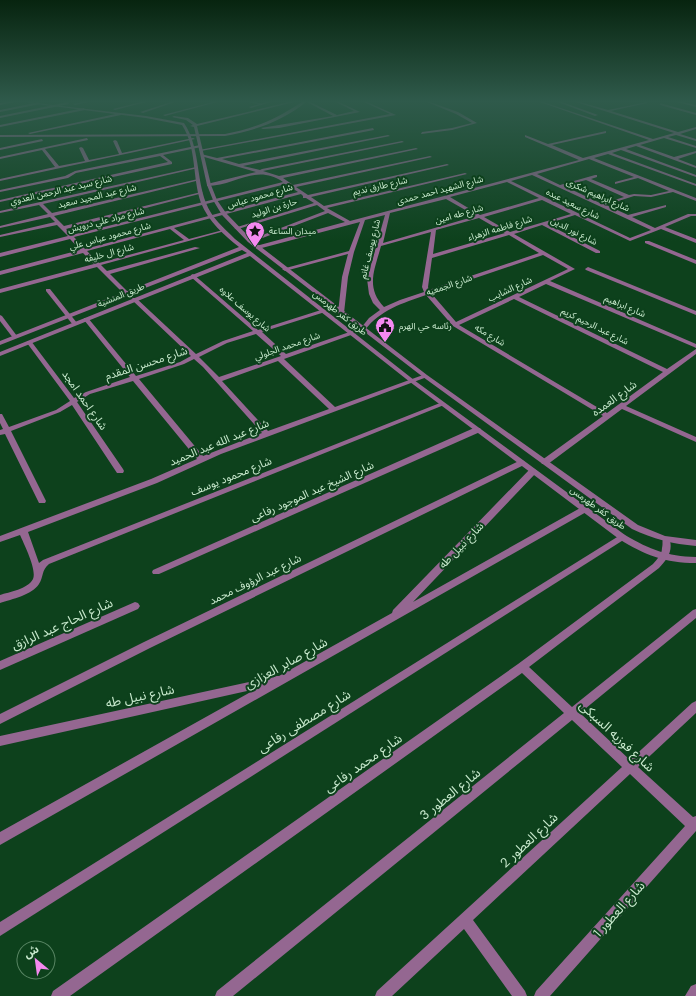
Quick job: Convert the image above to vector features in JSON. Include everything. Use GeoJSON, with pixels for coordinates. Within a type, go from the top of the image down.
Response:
{"type":"FeatureCollection","features":[{"type":"Feature","properties":{"kind":"street"},"geometry":{"type":"LineString","coordinates":[[81,148],[87,161]]}},
{"type":"Feature","properties":{"kind":"street"},"geometry":{"type":"LineString","coordinates":[[118,148],[121,154]]}},
{"type":"Feature","properties":{"kind":"street"},"geometry":{"type":"LineString","coordinates":[[0,180],[145,148]]}},
{"type":"Feature","properties":{"kind":"street"},"geometry":{"type":"LineString","coordinates":[[0,191],[66,177],[75,172],[186,148]]}},
{"type":"Feature","properties":{"kind":"street","name":"طريق كفر طهرمس"},"geometry":{"type":"LineString","coordinates":[[193,148],[198,180],[204,203],[212,218],[223,231],[242,248],[442,404],[622,537],[650,553],[664,558],[695,561]]}},
{"type":"Feature","properties":{"kind":"street"},"geometry":{"type":"LineString","coordinates":[[197,148],[215,159],[279,177],[322,208],[350,222]]}},
{"type":"Feature","properties":{"kind":"street"},"geometry":{"type":"LineString","coordinates":[[201,150],[210,148]]}},
{"type":"Feature","properties":{"kind":"street"},"geometry":{"type":"LineString","coordinates":[[215,159],[270,148]]}},
{"type":"Feature","properties":{"kind":"street"},"geometry":{"type":"LineString","coordinates":[[237,165],[323,148]]}},
{"type":"Feature","properties":{"kind":"street"},"geometry":{"type":"LineString","coordinates":[[209,185],[261,171],[370,148]]}},
{"type":"Feature","properties":{"kind":"street"},"geometry":{"type":"LineString","coordinates":[[556,148],[583,160]]}},
{"type":"Feature","properties":{"kind":"street"},"geometry":{"type":"LineString","coordinates":[[646,148],[696,167]]}},
{"type":"Feature","properties":{"kind":"street"},"geometry":{"type":"LineString","coordinates":[[0,158],[43,149],[58,168]]}},
{"type":"Feature","properties":{"kind":"street"},"geometry":{"type":"LineString","coordinates":[[279,177],[416,149]]}},
{"type":"Feature","properties":{"kind":"street"},"geometry":{"type":"LineString","coordinates":[[622,149],[696,176]]}},
{"type":"Feature","properties":{"kind":"street","name":"شارع الشهيد احمد حمدى"},"geometry":{"type":"LineString","coordinates":[[258,247],[622,149]]}},
{"type":"Feature","properties":{"kind":"street","name":"طريق كفر طهرمس"},"geometry":{"type":"LineString","coordinates":[[201,150],[209,185],[215,200],[224,214],[250,241],[285,269],[425,376],[635,527],[654,537],[666,540],[696,543]]}},
{"type":"Feature","properties":{"kind":"street"},"geometry":{"type":"LineString","coordinates":[[673,158],[696,152]]}},
{"type":"Feature","properties":{"kind":"street"},"geometry":{"type":"LineString","coordinates":[[609,153],[696,185]]}},
{"type":"Feature","properties":{"kind":"street"},"geometry":{"type":"LineString","coordinates":[[0,201],[170,163],[160,154]]}},
{"type":"Feature","properties":{"kind":"street"},"geometry":{"type":"LineString","coordinates":[[293,186],[430,157]]}},
{"type":"Feature","properties":{"kind":"street"},"geometry":{"type":"LineString","coordinates":[[590,158],[696,200]]}},
{"type":"Feature","properties":{"kind":"street"},"geometry":{"type":"LineString","coordinates":[[305,197],[446,165]]}},
{"type":"Feature","properties":{"kind":"street","name":"شارع سيد عبد الرحمن العدوي"},"geometry":{"type":"LineString","coordinates":[[0,212],[196,168]]}},
{"type":"Feature","properties":{"kind":"street","name":"شارع طارق نديم"},"geometry":{"type":"LineString","coordinates":[[322,208],[466,174]]}},
{"type":"Feature","properties":{"kind":"street","name":"شارع ابراهيم شكرى"},"geometry":{"type":"LineString","coordinates":[[533,174],[628,217],[696,242]]}},
{"type":"Feature","properties":{"kind":"street"},"geometry":{"type":"LineString","coordinates":[[560,186],[595,176]]}},
{"type":"Feature","properties":{"kind":"street"},"geometry":{"type":"LineString","coordinates":[[617,183],[638,177]]}},
{"type":"Feature","properties":{"kind":"street"},"geometry":{"type":"LineString","coordinates":[[586,178],[629,197]]}},
{"type":"Feature","properties":{"kind":"street"},"geometry":{"type":"LineString","coordinates":[[147,179],[151,183]]}},
{"type":"Feature","properties":{"kind":"street","name":"شارع عبد المجيد سعيد"},"geometry":{"type":"LineString","coordinates":[[0,227],[158,188],[198,180]]}},
{"type":"Feature","properties":{"kind":"street","name":"شارع سعيد عبده"},"geometry":{"type":"LineString","coordinates":[[507,181],[628,239],[633,240],[659,228]]}},
{"type":"Feature","properties":{"kind":"street","name":"شارع مراد علي درويش"},"geometry":{"type":"LineString","coordinates":[[0,255],[287,182]]}},
{"type":"Feature","properties":{"kind":"street"},"geometry":{"type":"LineString","coordinates":[[602,205],[637,195],[651,196],[673,191]]}},
{"type":"Feature","properties":{"kind":"street"},"geometry":{"type":"LineString","coordinates":[[63,228],[201,193]]}},
{"type":"Feature","properties":{"kind":"street","name":"شارع محمود عباس"},"geometry":{"type":"LineString","coordinates":[[224,214],[300,193]]}},
{"type":"Feature","properties":{"kind":"street"},"geometry":{"type":"LineString","coordinates":[[446,197],[543,253]]}},
{"type":"Feature","properties":{"kind":"street","name":"شارع طه امين"},"geometry":{"type":"LineString","coordinates":[[380,245],[543,198]]}},
{"type":"Feature","properties":{"kind":"street"},"geometry":{"type":"LineString","coordinates":[[40,203],[84,251],[126,293]]}},
{"type":"Feature","properties":{"kind":"street","name":"حارة بن الوليد"},"geometry":{"type":"LineString","coordinates":[[236,228],[316,204]]}},
{"type":"Feature","properties":{"kind":"street"},"geometry":{"type":"LineString","coordinates":[[628,217],[664,206]]}},
{"type":"Feature","properties":{"kind":"street"},"geometry":{"type":"LineString","coordinates":[[250,241],[328,211]]}},
{"type":"Feature","properties":{"kind":"street","name":"شارع يوسف غانم"},"geometry":{"type":"LineString","coordinates":[[382,309],[372,298],[369,283],[388,213]]}},
{"type":"Feature","properties":{"kind":"street","name":"شارع محمود عباس علي"},"geometry":{"type":"LineString","coordinates":[[0,273],[224,214]]}},
{"type":"Feature","properties":{"kind":"street","name":"شارع فاطمه الزهراء"},"geometry":{"type":"LineString","coordinates":[[429,257],[575,214]]}},
{"type":"Feature","properties":{"kind":"street"},"geometry":{"type":"LineString","coordinates":[[659,228],[690,215],[696,215]]}},
{"type":"Feature","properties":{"kind":"street"},"geometry":{"type":"LineString","coordinates":[[341,313],[345,277],[351,252],[363,219]]}},
{"type":"Feature","properties":{"kind":"street"},"geometry":{"type":"LineString","coordinates":[[0,236],[58,222]]}},
{"type":"Feature","properties":{"kind":"street","name":"شارع نور الدين"},"geometry":{"type":"LineString","coordinates":[[542,224],[598,252]]}},
{"type":"Feature","properties":{"kind":"street"},"geometry":{"type":"LineString","coordinates":[[171,228],[188,240]]}},
{"type":"Feature","properties":{"kind":"street"},"geometry":{"type":"LineString","coordinates":[[427,292],[425,287],[434,230]]}},
{"type":"Feature","properties":{"kind":"street","name":"شارع ال خليفه"},"geometry":{"type":"LineString","coordinates":[[0,292],[223,231]]}},
{"type":"Feature","properties":{"kind":"street"},"geometry":{"type":"LineString","coordinates":[[647,242],[696,262]]}},
{"type":"Feature","properties":{"kind":"street"},"geometry":{"type":"LineString","coordinates":[[106,273],[197,248]]}},
{"type":"Feature","properties":{"kind":"street","name":"طريق المنشية"},"geometry":{"type":"LineString","coordinates":[[0,342],[242,248]]}},
{"type":"Feature","properties":{"kind":"street"},"geometry":{"type":"LineString","coordinates":[[285,269],[351,252]]}},
{"type":"Feature","properties":{"kind":"street","name":"شارع الشايب"},"geometry":{"type":"LineString","coordinates":[[455,325],[572,270],[543,253]]}},
{"type":"Feature","properties":{"kind":"street","name":"شارع الجمعيه"},"geometry":{"type":"LineString","coordinates":[[363,329],[368,321],[382,309],[427,292],[543,253]]}},
{"type":"Feature","properties":{"kind":"street","name":"طريق المنشية"},"geometry":{"type":"LineString","coordinates":[[0,354],[134,299],[250,254]]}},
{"type":"Feature","properties":{"kind":"street"},"geometry":{"type":"LineString","coordinates":[[588,269],[696,313]]}},
{"type":"Feature","properties":{"kind":"street","name":"شارع يوسف علاوه"},"geometry":{"type":"LineString","coordinates":[[193,276],[257,332],[335,410]]}},
{"type":"Feature","properties":{"kind":"street","name":"شارع ابراهيم"},"geometry":{"type":"LineString","coordinates":[[547,282],[696,346]]}},
{"type":"Feature","properties":{"kind":"street"},"geometry":{"type":"LineString","coordinates":[[48,290],[75,324]]}},
{"type":"Feature","properties":{"kind":"street","name":"شارع مكه"},"geometry":{"type":"LineString","coordinates":[[427,292],[455,325],[608,416]]}},
{"type":"Feature","properties":{"kind":"street","name":"شارع عبد الرحيم كريم"},"geometry":{"type":"LineString","coordinates":[[515,297],[668,372]]}},
{"type":"Feature","properties":{"kind":"street"},"geometry":{"type":"LineString","coordinates":[[134,299],[195,357],[267,435]]}},
{"type":"Feature","properties":{"kind":"street","name":"شارع محسن المقدم"},"geometry":{"type":"LineString","coordinates":[[4,432],[58,411],[88,393],[195,357],[218,344],[323,311]]}},
{"type":"Feature","properties":{"kind":"street"},"geometry":{"type":"LineString","coordinates":[[0,317],[15,337]]}},
{"type":"Feature","properties":{"kind":"street"},"geometry":{"type":"LineString","coordinates":[[86,319],[201,459]]}},
{"type":"Feature","properties":{"kind":"street","name":"شارع محمد الجلولي"},"geometry":{"type":"LineString","coordinates":[[217,380],[363,329]]}},
{"type":"Feature","properties":{"kind":"street","name":"شارع احمد امجد"},"geometry":{"type":"LineString","coordinates":[[29,342],[73,401],[120,472]]}},
{"type":"Feature","properties":{"kind":"street","name":"شارع العمده"},"geometry":{"type":"LineString","coordinates":[[545,462],[696,351]]}},
{"type":"Feature","properties":{"kind":"street","name":"شارع عبد الله عبد الحميد"},"geometry":{"type":"LineString","coordinates":[[0,540],[154,481],[201,459],[425,376]]}},
{"type":"Feature","properties":{"kind":"street","name":"شارع محمود يوسف"},"geometry":{"type":"LineString","coordinates":[[0,599],[30,587],[46,562],[442,404]]}},
{"type":"Feature","properties":{"kind":"street"},"geometry":{"type":"LineString","coordinates":[[621,406],[696,440]]}},
{"type":"Feature","properties":{"kind":"street"},"geometry":{"type":"LineString","coordinates":[[0,416],[4,432],[42,502]]}},
{"type":"Feature","properties":{"kind":"street","name":"شارع الشيخ عبد الموجود رفاعى"},"geometry":{"type":"LineString","coordinates":[[156,572],[477,430]]}},
{"type":"Feature","properties":{"kind":"street","name":"شارع عبد الرؤوف محمد"},"geometry":{"type":"LineString","coordinates":[[0,719],[147,645],[522,463]]}},
{"type":"Feature","properties":{"kind":"street","name":"شارع نبيل طه"},"geometry":{"type":"LineString","coordinates":[[390,619],[533,471]]}},
{"type":"Feature","properties":{"kind":"street","name":"شارع صابر العزازى"},"geometry":{"type":"LineString","coordinates":[[0,839],[585,509]]}},
{"type":"Feature","properties":{"kind":"street"},"geometry":{"type":"LineString","coordinates":[[23,531],[38,575]]}},
{"type":"Feature","properties":{"kind":"street","name":"شارع مصطفى رفاعى"},"geometry":{"type":"LineString","coordinates":[[0,929],[622,537]]}},
{"type":"Feature","properties":{"kind":"street"},"geometry":{"type":"LineString","coordinates":[[664,558],[667,546],[666,540]]}},
{"type":"Feature","properties":{"kind":"street","name":"شارع محمد رفاعى"},"geometry":{"type":"LineString","coordinates":[[58,996],[522,667],[656,566],[664,558]]}},
{"type":"Feature","properties":{"kind":"street","name":"شارع الحاج عبد الرازق"},"geometry":{"type":"LineString","coordinates":[[0,666],[135,606]]}},
{"type":"Feature","properties":{"kind":"street","name":"شارع العطور 3"},"geometry":{"type":"LineString","coordinates":[[222,996],[696,613]]}},
{"type":"Feature","properties":{"kind":"street","name":"شارع فوزيه السبكى"},"geometry":{"type":"LineString","coordinates":[[522,667],[694,824]]}},
{"type":"Feature","properties":{"kind":"street","name":"شارع نبيل طه"},"geometry":{"type":"LineString","coordinates":[[0,741],[286,678]]}},
{"type":"Feature","properties":{"kind":"street","name":"شارع العطور 2"},"geometry":{"type":"LineString","coordinates":[[382,996],[696,706]]}},
{"type":"Feature","properties":{"kind":"street","name":"شارع العطور 1"},"geometry":{"type":"LineString","coordinates":[[541,996],[694,824]]}},
{"type":"Feature","properties":{"kind":"street"},"geometry":{"type":"LineString","coordinates":[[465,920],[520,996]]}},
{"type":"Feature","properties":{"kind":"street"},"geometry":{"type":"LineString","coordinates":[[692,996],[696,991]]}},
{"type":"Feature","properties":{"kind":"place","name":"ميدان الساعة"},"geometry":{"type":"Point","coordinates":[255,248]}},
{"type":"Feature","properties":{"kind":"place","name":"رئاسه حي الهرم"},"geometry":{"type":"Point","coordinates":[385,343]}}]}
